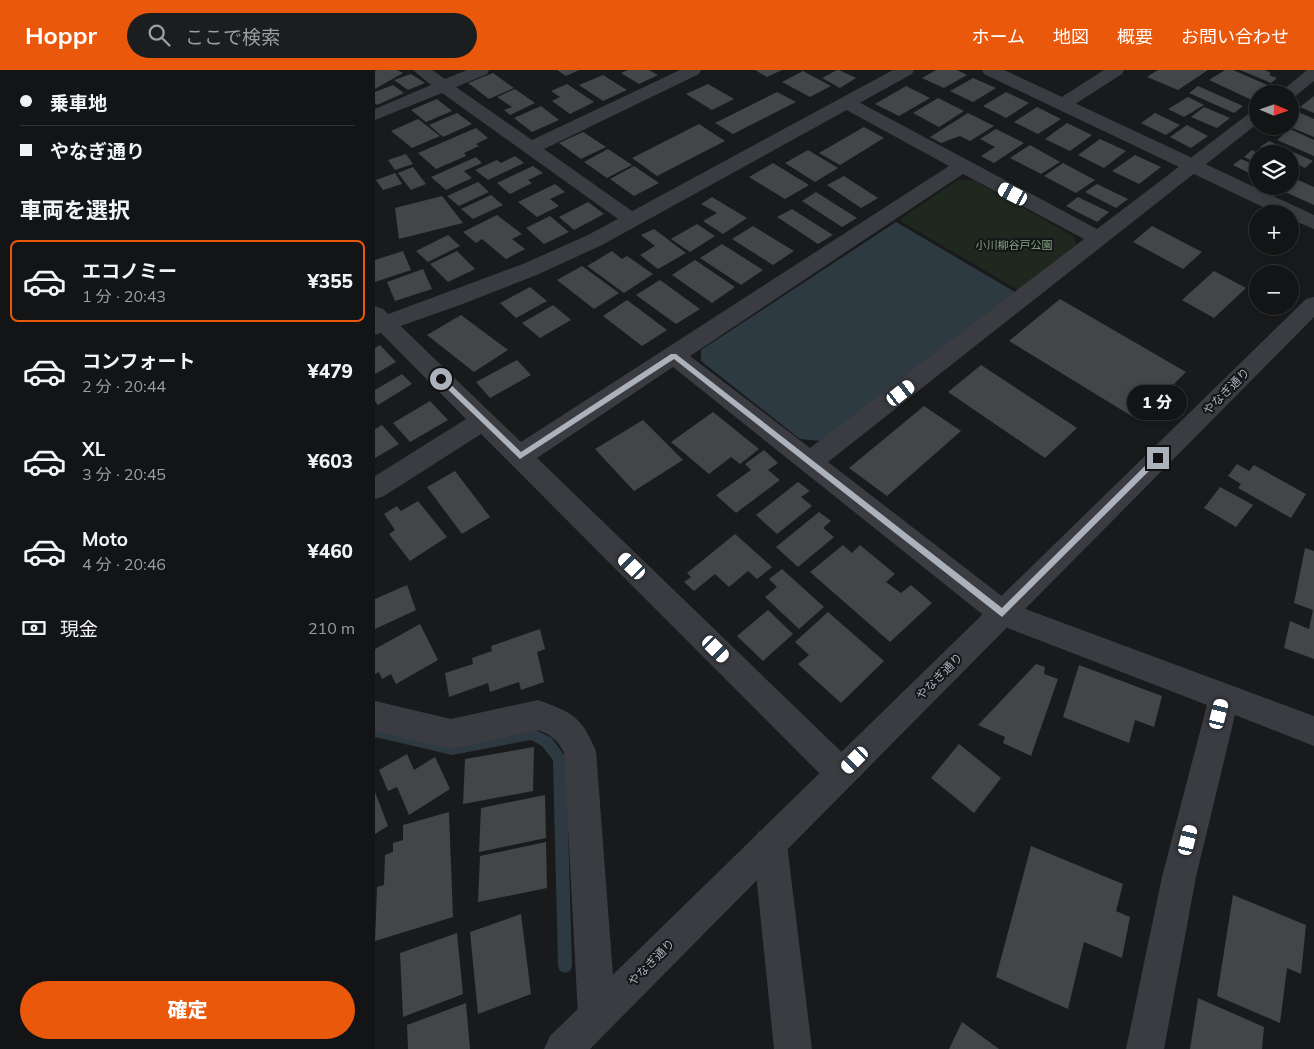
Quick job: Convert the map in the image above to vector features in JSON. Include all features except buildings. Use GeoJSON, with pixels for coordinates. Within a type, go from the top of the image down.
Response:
{"type":"FeatureCollection","features":[{"type":"Feature","properties":{"kind":"street"},"geometry":{"type":"LineString","coordinates":[[421,70],[632,220]]}},
{"type":"Feature","properties":{"kind":"street"},"geometry":{"type":"LineString","coordinates":[[375,115],[481,70]]}},
{"type":"Feature","properties":{"kind":"street"},"geometry":{"type":"LineString","coordinates":[[531,148],[693,70]]}},
{"type":"Feature","properties":{"kind":"street"},"geometry":{"type":"LineString","coordinates":[[378,321],[452,300],[531,269],[595,240],[906,70]]}},
{"type":"Feature","properties":{"kind":"street"},"geometry":{"type":"LineString","coordinates":[[990,70],[1314,223]]}},
{"type":"Feature","properties":{"kind":"street"},"geometry":{"type":"LineString","coordinates":[[1063,104],[1116,70]]}},
{"type":"Feature","properties":{"kind":"street"},"geometry":{"type":"LineString","coordinates":[[1299,85],[1314,73]]}},
{"type":"Feature","properties":{"kind":"street"},"geometry":{"type":"LineString","coordinates":[[847,103],[1099,239]]}},
{"type":"Feature","properties":{"kind":"street"},"geometry":{"type":"LineString","coordinates":[[809,463],[1249,122]]}},
{"type":"Feature","properties":{"kind":"street"},"geometry":{"type":"LineString","coordinates":[[520,456],[962,166]]}},
{"type":"Feature","properties":{"kind":"street","name":"やなぎ通り"},"geometry":{"type":"LineString","coordinates":[[563,1049],[1314,304]]}},
{"type":"Feature","properties":{"kind":"street"},"geometry":{"type":"LineString","coordinates":[[378,321],[520,456],[841,773]]}},
{"type":"Feature","properties":{"kind":"street"},"geometry":{"type":"LineString","coordinates":[[674,356],[1002,613],[1314,731]]}},
{"type":"Feature","properties":{"kind":"street"},"geometry":{"type":"LineString","coordinates":[[375,489],[483,421]]}},
{"type":"Feature","properties":{"kind":"street"},"geometry":{"type":"LineString","coordinates":[[1145,1049],[1179,876],[1224,696]]}},
{"type":"Feature","properties":{"kind":"street"},"geometry":{"type":"LineString","coordinates":[[375,716],[451,734],[538,715],[559,723],[572,735],[580,751],[597,1015]]}},
{"type":"Feature","properties":{"kind":"street"},"geometry":{"type":"LineString","coordinates":[[770,844],[793,1049]]}},
{"type":"Feature","properties":{"kind":"green space","name":"小川柳谷戸公園"},"geometry":{"type":"Polygon","coordinates":[[[958,180],[973,180],[1073,236],[1076,245],[1018,290],[899,220],[958,180]]]}},
{"type":"Feature","properties":{"kind":"shaded area"},"geometry":{"type":"Polygon","coordinates":[[[896,222],[1015,292],[821,441],[800,439],[701,361],[701,350],[896,222]]]}},
{"type":"Feature","properties":{"kind":"waterway"},"geometry":{"type":"LineString","coordinates":[[375,731],[452,749],[532,734],[547,742],[559,758],[565,966]]}},
{"type":"Feature","properties":{"kind":"route"},"geometry":{"type":"LineString","coordinates":[[441,379],[520,456],[674,356],[1002,613],[1158,458]]}}]}
